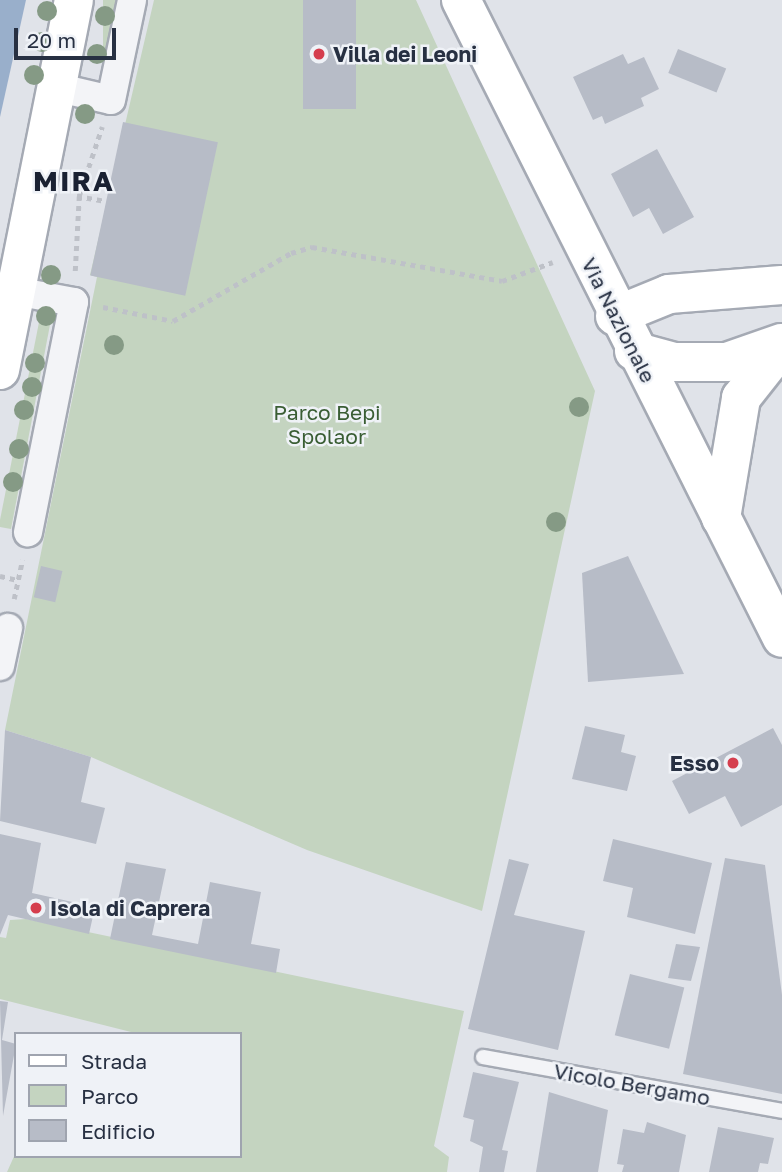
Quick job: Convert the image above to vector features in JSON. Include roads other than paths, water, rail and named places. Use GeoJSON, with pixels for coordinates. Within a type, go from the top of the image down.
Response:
{"type":"FeatureCollection","features":[{"type":"Feature","properties":{"kind":"street"},"geometry":{"type":"LineString","coordinates":[[0,370],[74,0]]}},
{"type":"Feature","properties":{"kind":"street"},"geometry":{"type":"LineString","coordinates":[[55,88],[111,100],[132,0]]}},
{"type":"Feature","properties":{"kind":"street","name":"Via Nazionale"},"geometry":{"type":"LineString","coordinates":[[461,0],[615,316],[782,638]]}},
{"type":"Feature","properties":{"kind":"street"},"geometry":{"type":"LineString","coordinates":[[615,316],[695,290],[782,285]]}},
{"type":"Feature","properties":{"kind":"street"},"geometry":{"type":"LineString","coordinates":[[15,291],[74,302],[27,532]]}},
{"type":"Feature","properties":{"kind":"street"},"geometry":{"type":"LineString","coordinates":[[634,351],[674,362],[727,362],[782,344]]}},
{"type":"Feature","properties":{"kind":"street"},"geometry":{"type":"LineString","coordinates":[[721,518],[741,398],[782,344]]}},
{"type":"Feature","properties":{"kind":"street"},"geometry":{"type":"LineString","coordinates":[[0,666],[8,628]]}},
{"type":"Feature","properties":{"kind":"lane","name":"Vicolo Bergamo"},"geometry":{"type":"LineString","coordinates":[[482,1057],[782,1111]]}},
{"type":"Feature","properties":{"kind":"water"},"geometry":{"type":"Polygon","coordinates":[[[0,0],[26,0],[0,117],[0,0]]]}},
{"type":"Feature","properties":{"kind":"place","name":"Villa dei Leoni"},"geometry":{"type":"Point","coordinates":[319,54]}},
{"type":"Feature","properties":{"kind":"place","name":"Esso"},"geometry":{"type":"Point","coordinates":[733,763]}},
{"type":"Feature","properties":{"kind":"place","name":"Isola di Caprera"},"geometry":{"type":"Point","coordinates":[36,908]}},
{"type":"Feature","properties":{"kind":"district","name":"MIRA"},"geometry":{"type":"Point","coordinates":[74,181]}},
{"type":"Feature","properties":{"kind":"park label","name":"Parco Bepi Spolaor"},"geometry":{"type":"Point","coordinates":[327,424]}}]}
